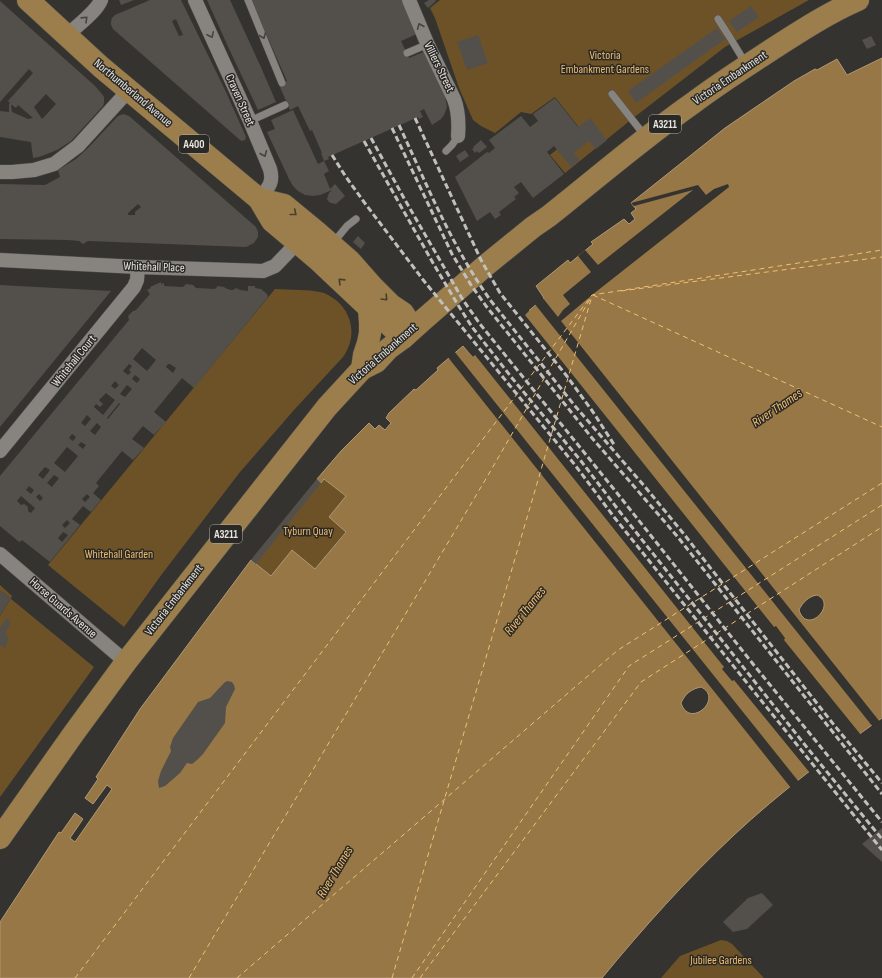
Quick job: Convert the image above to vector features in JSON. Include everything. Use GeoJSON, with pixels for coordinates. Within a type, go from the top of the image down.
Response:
{"type":"FeatureCollection","features":[{"type":"Feature","properties":{"kind":"main road","name":"Northumberland Avenue"},"geometry":{"type":"LineString","coordinates":[[28,0],[101,67],[259,199],[272,221],[298,242],[323,248],[350,261],[391,305],[403,313],[408,333]]}},
{"type":"Feature","properties":{"kind":"main road","name":"Victoria Embankment"},"geometry":{"type":"LineString","coordinates":[[0,838],[126,662],[327,407],[362,369],[376,362],[388,349],[499,254],[692,103],[747,65],[844,6],[858,0]]}},
{"type":"Feature","properties":{"kind":"main road","name":"Northumberland Avenue"},"geometry":{"type":"LineString","coordinates":[[259,199],[284,205],[323,248],[369,308],[408,333]]}},
{"type":"Feature","properties":{"kind":"main road"},"geometry":{"type":"LineString","coordinates":[[362,369],[370,332],[369,308]]}},
{"type":"Feature","properties":{"kind":"street"},"geometry":{"type":"LineString","coordinates":[[67,36],[93,11],[101,0]]}},
{"type":"Feature","properties":{"kind":"street","name":"Craven Street"},"geometry":{"type":"LineString","coordinates":[[195,0],[250,121],[272,175],[268,188],[259,199]]}},
{"type":"Feature","properties":{"kind":"street","name":"Villiers Street"},"geometry":{"type":"LineString","coordinates":[[409,0],[458,109],[458,136]]}},
{"type":"Feature","properties":{"kind":"street"},"geometry":{"type":"LineString","coordinates":[[0,172],[34,170],[54,164],[78,146],[129,90]]}},
{"type":"Feature","properties":{"kind":"street","name":"Whitehall Place"},"geometry":{"type":"LineString","coordinates":[[0,260],[138,267],[263,271],[275,266],[298,242]]}},
{"type":"Feature","properties":{"kind":"street","name":"Whitehall Court"},"geometry":{"type":"LineString","coordinates":[[0,451],[134,287],[137,280],[138,267]]}},
{"type":"Feature","properties":{"kind":"street","name":"Horse Guards Avenue"},"geometry":{"type":"LineString","coordinates":[[0,554],[126,662]]}},
{"type":"Feature","properties":{"kind":"lane"},"geometry":{"type":"LineString","coordinates":[[248,0],[282,83]]}},
{"type":"Feature","properties":{"kind":"lane"},"geometry":{"type":"LineString","coordinates":[[718,19],[747,65]]}},
{"type":"Feature","properties":{"kind":"lane"},"geometry":{"type":"LineString","coordinates":[[407,53],[428,44]]}},
{"type":"Feature","properties":{"kind":"lane"},"geometry":{"type":"LineString","coordinates":[[612,94],[647,138]]}},
{"type":"Feature","properties":{"kind":"lane"},"geometry":{"type":"LineString","coordinates":[[250,121],[285,104]]}},
{"type":"Feature","properties":{"kind":"lane"},"geometry":{"type":"LineString","coordinates":[[446,151],[458,136]]}},
{"type":"Feature","properties":{"kind":"lane"},"geometry":{"type":"LineString","coordinates":[[323,248],[356,219]]}},
{"type":"Feature","properties":{"kind":"green space","name":"Victoria Embankment Gardens"},"geometry":{"type":"Polygon","coordinates":[[[440,0],[809,0],[725,47],[565,173],[550,155],[581,130],[555,97],[531,114],[521,112],[495,133],[473,120],[459,88],[435,18],[430,8],[440,0]]]}},
{"type":"Feature","properties":{"kind":"green space","name":"Whitehall Garden"},"geometry":{"type":"Polygon","coordinates":[[[275,289],[318,292],[326,294],[337,301],[343,307],[350,321],[351,335],[347,350],[343,357],[240,472],[162,574],[124,627],[48,565],[275,289]]]}},
{"type":"Feature","properties":{"kind":"green space","name":"Tyburn Quay"},"geometry":{"type":"Polygon","coordinates":[[[317,479],[321,483],[324,479],[346,496],[346,531],[315,569],[271,576],[251,560],[317,479]]]}},
{"type":"Feature","properties":{"kind":"green space"},"geometry":{"type":"Polygon","coordinates":[[[0,585],[12,596],[11,599],[94,667],[0,797],[0,616],[11,598],[0,591],[0,585]]]}},
{"type":"Feature","properties":{"kind":"green space","name":"Jubilee Gardens"},"geometry":{"type":"Polygon","coordinates":[[[721,940],[732,944],[764,978],[661,978],[680,956],[721,940]]]}},
{"type":"Feature","properties":{"kind":"water","name":"River Thames"},"geometry":{"type":"Polygon","coordinates":[[[882,58],[882,718],[806,774],[734,835],[666,904],[602,978],[0,978],[0,922],[59,832],[61,833],[75,813],[83,819],[70,838],[75,842],[112,789],[107,785],[93,804],[85,798],[98,779],[96,777],[140,709],[251,560],[271,576],[292,550],[315,569],[346,532],[329,517],[346,496],[324,479],[321,483],[317,479],[341,451],[369,423],[375,429],[379,425],[385,430],[391,423],[386,418],[389,413],[463,346],[473,357],[544,298],[536,286],[568,260],[570,263],[593,244],[591,242],[624,219],[629,224],[635,219],[631,213],[636,209],[631,203],[725,128],[794,81],[837,59],[847,75],[882,58]],[[817,595],[806,600],[799,610],[803,617],[808,620],[819,616],[823,611],[823,599],[817,595]],[[701,687],[694,689],[684,697],[681,703],[685,711],[697,713],[707,704],[709,698],[707,692],[701,687]]]}},
{"type":"Feature","properties":{"kind":"pier"},"geometry":{"type":"Polygon","coordinates":[[[728,184],[729,187],[561,321],[880,722],[873,727],[534,303],[542,297],[558,317],[570,304],[563,295],[591,272],[578,256],[585,250],[598,265],[693,190],[634,206],[631,203],[698,185],[706,195],[714,189],[728,184]]]}},
{"type":"Feature","properties":{"kind":"pier"},"geometry":{"type":"Polygon","coordinates":[[[529,308],[529,311],[525,315],[774,627],[776,626],[785,638],[784,640],[861,735],[810,773],[734,680],[732,681],[722,669],[724,667],[475,355],[473,357],[462,344],[465,345],[473,354],[529,308]]]}},
{"type":"Feature","properties":{"kind":"pier"},"geometry":{"type":"Polygon","coordinates":[[[454,351],[799,782],[791,788],[447,356],[454,351]]]}},
{"type":"Feature","properties":{"kind":"building"},"geometry":{"type":"Polygon","coordinates":[[[119,0],[134,0],[121,5],[119,0]]]}},
{"type":"Feature","properties":{"kind":"building"},"geometry":{"type":"Polygon","coordinates":[[[150,0],[181,0],[226,92],[246,137],[245,140],[240,140],[113,29],[111,21],[115,15],[150,0]],[[176,19],[172,21],[179,36],[183,35],[176,19]]]}},
{"type":"Feature","properties":{"kind":"building"},"geometry":{"type":"Polygon","coordinates":[[[207,0],[230,0],[276,102],[258,110],[207,0]]]}},
{"type":"Feature","properties":{"kind":"building"},"geometry":{"type":"Polygon","coordinates":[[[251,0],[403,0],[417,34],[401,41],[409,58],[426,51],[445,96],[447,107],[444,115],[432,125],[424,109],[420,111],[423,117],[419,119],[418,117],[328,157],[329,159],[324,161],[312,130],[310,131],[298,106],[290,110],[279,85],[287,81],[251,0]]]}},
{"type":"Feature","properties":{"kind":"building"},"geometry":{"type":"Polygon","coordinates":[[[429,0],[436,1],[428,8],[424,3],[429,0]]]}},
{"type":"Feature","properties":{"kind":"building"},"geometry":{"type":"Polygon","coordinates":[[[0,1],[95,86],[104,97],[103,106],[71,141],[57,150],[33,158],[31,142],[0,137],[0,111],[9,112],[10,103],[8,101],[33,73],[29,69],[0,102],[0,1]],[[46,94],[34,107],[42,119],[56,104],[46,94]],[[11,105],[12,112],[28,119],[33,118],[18,105],[16,108],[11,105]]]}},
{"type":"Feature","properties":{"kind":"building"},"geometry":{"type":"Polygon","coordinates":[[[751,6],[759,17],[737,32],[729,21],[751,6]]]}},
{"type":"Feature","properties":{"kind":"building"},"geometry":{"type":"Polygon","coordinates":[[[717,28],[725,39],[636,103],[628,91],[717,28]]]}},
{"type":"Feature","properties":{"kind":"building"},"geometry":{"type":"Polygon","coordinates":[[[478,35],[488,63],[467,70],[457,42],[478,35]]]}},
{"type":"Feature","properties":{"kind":"building"},"geometry":{"type":"Polygon","coordinates":[[[871,36],[876,45],[867,49],[862,40],[871,36]]]}},
{"type":"Feature","properties":{"kind":"building"},"geometry":{"type":"Polygon","coordinates":[[[555,98],[578,127],[590,118],[607,140],[596,149],[589,141],[574,153],[580,160],[571,167],[554,146],[547,152],[564,174],[533,198],[521,182],[514,187],[519,193],[514,197],[516,199],[499,212],[501,215],[495,219],[490,212],[477,221],[455,177],[487,152],[489,153],[495,148],[489,140],[521,116],[530,127],[538,121],[533,114],[555,98]]]}},
{"type":"Feature","properties":{"kind":"building"},"geometry":{"type":"Polygon","coordinates":[[[293,110],[318,164],[324,161],[329,171],[324,174],[330,189],[335,184],[345,196],[336,204],[329,202],[327,199],[332,190],[313,196],[305,195],[293,186],[267,132],[275,129],[271,120],[293,110]]]}},
{"type":"Feature","properties":{"kind":"building"},"geometry":{"type":"Polygon","coordinates":[[[123,114],[129,116],[256,227],[258,237],[254,243],[246,247],[88,241],[83,244],[79,241],[68,240],[0,239],[0,184],[45,185],[60,177],[58,170],[76,159],[118,116],[123,114]],[[138,204],[128,213],[128,215],[135,215],[135,212],[141,207],[138,204]]]}},
{"type":"Feature","properties":{"kind":"building"},"geometry":{"type":"Polygon","coordinates":[[[481,140],[487,147],[479,153],[477,151],[475,153],[472,149],[481,140]]]}},
{"type":"Feature","properties":{"kind":"building"},"geometry":{"type":"Polygon","coordinates":[[[465,150],[469,156],[460,162],[456,156],[465,150]]]}},
{"type":"Feature","properties":{"kind":"building"},"geometry":{"type":"Polygon","coordinates":[[[358,236],[365,243],[361,249],[353,242],[358,236]]]}},
{"type":"Feature","properties":{"kind":"building"},"geometry":{"type":"Polygon","coordinates":[[[161,282],[161,284],[164,283],[164,286],[183,287],[186,284],[193,285],[196,288],[215,289],[218,286],[229,290],[236,288],[248,291],[248,286],[255,286],[255,288],[261,289],[267,294],[268,297],[194,388],[182,378],[154,412],[166,422],[154,435],[143,426],[132,439],[144,448],[133,460],[122,451],[96,483],[99,486],[93,493],[101,500],[91,512],[83,506],[72,519],[80,525],[50,562],[22,540],[20,542],[18,541],[0,526],[0,476],[129,320],[128,316],[136,310],[150,294],[147,290],[151,288],[150,287],[161,282]],[[142,348],[133,359],[147,371],[156,360],[142,348]],[[129,364],[123,371],[128,375],[131,372],[129,370],[132,366],[129,364]],[[170,364],[166,367],[173,373],[176,368],[170,364]],[[135,375],[132,379],[137,383],[140,379],[135,375]],[[115,381],[111,386],[115,389],[119,385],[115,381]],[[127,385],[120,394],[125,397],[132,389],[127,385]],[[106,393],[99,400],[103,404],[100,407],[96,404],[94,407],[103,415],[115,400],[106,393]],[[119,403],[107,418],[108,419],[120,404],[119,403]],[[87,415],[81,423],[85,426],[91,419],[87,415]],[[97,423],[90,431],[95,435],[101,427],[97,423]],[[72,434],[69,438],[73,441],[76,437],[72,434]],[[81,442],[78,445],[83,449],[86,445],[81,442]],[[67,447],[54,463],[65,472],[78,456],[67,447]],[[45,467],[38,475],[43,479],[50,470],[45,467]],[[54,475],[47,483],[52,487],[59,478],[54,475]],[[29,486],[26,490],[31,494],[34,490],[29,486]],[[39,494],[36,497],[40,501],[43,498],[39,494]],[[87,494],[82,499],[85,502],[90,497],[87,494]],[[21,496],[17,501],[21,505],[24,504],[27,506],[28,511],[31,513],[35,508],[21,496]],[[67,520],[62,525],[65,528],[70,523],[67,520]],[[63,532],[58,538],[62,542],[68,535],[63,532]]]}},
{"type":"Feature","properties":{"kind":"building"},"geometry":{"type":"Polygon","coordinates":[[[0,285],[111,291],[0,427],[0,285]]]}},
{"type":"Feature","properties":{"kind":"building"},"geometry":{"type":"Polygon","coordinates":[[[317,479],[321,483],[256,564],[251,560],[317,479]]]}},
{"type":"Feature","properties":{"kind":"building"},"geometry":{"type":"Polygon","coordinates":[[[0,591],[11,598],[0,616],[0,591]]]}},
{"type":"Feature","properties":{"kind":"building"},"geometry":{"type":"Polygon","coordinates":[[[7,618],[10,621],[10,625],[5,634],[8,636],[8,640],[5,648],[0,645],[0,628],[7,618]]]}},
{"type":"Feature","properties":{"kind":"building"},"geometry":{"type":"Polygon","coordinates":[[[227,681],[232,682],[235,689],[226,707],[225,723],[197,760],[192,764],[187,763],[180,773],[165,786],[159,788],[158,781],[161,771],[171,751],[170,747],[173,738],[198,702],[210,698],[227,681]]]}},
{"type":"Feature","properties":{"kind":"building"},"geometry":{"type":"Polygon","coordinates":[[[882,828],[882,862],[862,844],[882,828]]]}},
{"type":"Feature","properties":{"kind":"building"},"geometry":{"type":"Polygon","coordinates":[[[762,893],[773,905],[747,929],[733,932],[723,922],[748,898],[762,893]]]}},
{"type":"Feature","properties":{"kind":"ferry route"},"geometry":{"type":"LineString","coordinates":[[75,978],[592,295],[882,250]]}},
{"type":"Feature","properties":{"kind":"ferry route"},"geometry":{"type":"LineString","coordinates":[[621,291],[882,257]]}},
{"type":"Feature","properties":{"kind":"ferry route"},"geometry":{"type":"LineString","coordinates":[[593,295],[882,427]]}},
{"type":"Feature","properties":{"kind":"ferry route"},"geometry":{"type":"LineString","coordinates":[[392,978],[592,296]]}},
{"type":"Feature","properties":{"kind":"ferry route"},"geometry":{"type":"LineString","coordinates":[[189,978],[487,477],[590,299]]}},
{"type":"Feature","properties":{"kind":"ferry route"},"geometry":{"type":"LineString","coordinates":[[237,978],[618,650],[882,483]]}},
{"type":"Feature","properties":{"kind":"ferry route"},"geometry":{"type":"LineString","coordinates":[[412,978],[629,666],[882,505]]}},
{"type":"Feature","properties":{"kind":"ferry route"},"geometry":{"type":"LineString","coordinates":[[420,978],[641,682],[882,527]]}},
{"type":"Feature","properties":{"kind":"railway"},"geometry":{"type":"LineString","coordinates":[[415,118],[481,260],[500,293],[566,375],[593,412],[615,446]]}},
{"type":"Feature","properties":{"kind":"railway"},"geometry":{"type":"LineString","coordinates":[[399,125],[452,237],[464,259],[491,301],[575,406],[683,533],[834,725],[882,783]]}},
{"type":"Feature","properties":{"kind":"railway"},"geometry":{"type":"LineString","coordinates":[[392,128],[452,254],[486,306],[592,438],[677,536],[882,794]]}},
{"type":"Feature","properties":{"kind":"railway"},"geometry":{"type":"LineString","coordinates":[[371,138],[463,300],[480,324],[882,822]]}},
{"type":"Feature","properties":{"kind":"railway"},"geometry":{"type":"LineString","coordinates":[[364,141],[433,263],[472,327],[581,461],[809,750],[882,839]]}},
{"type":"Feature","properties":{"kind":"railway"},"geometry":{"type":"LineString","coordinates":[[332,155],[364,202],[424,281],[575,465],[614,517],[882,850]]}}]}
